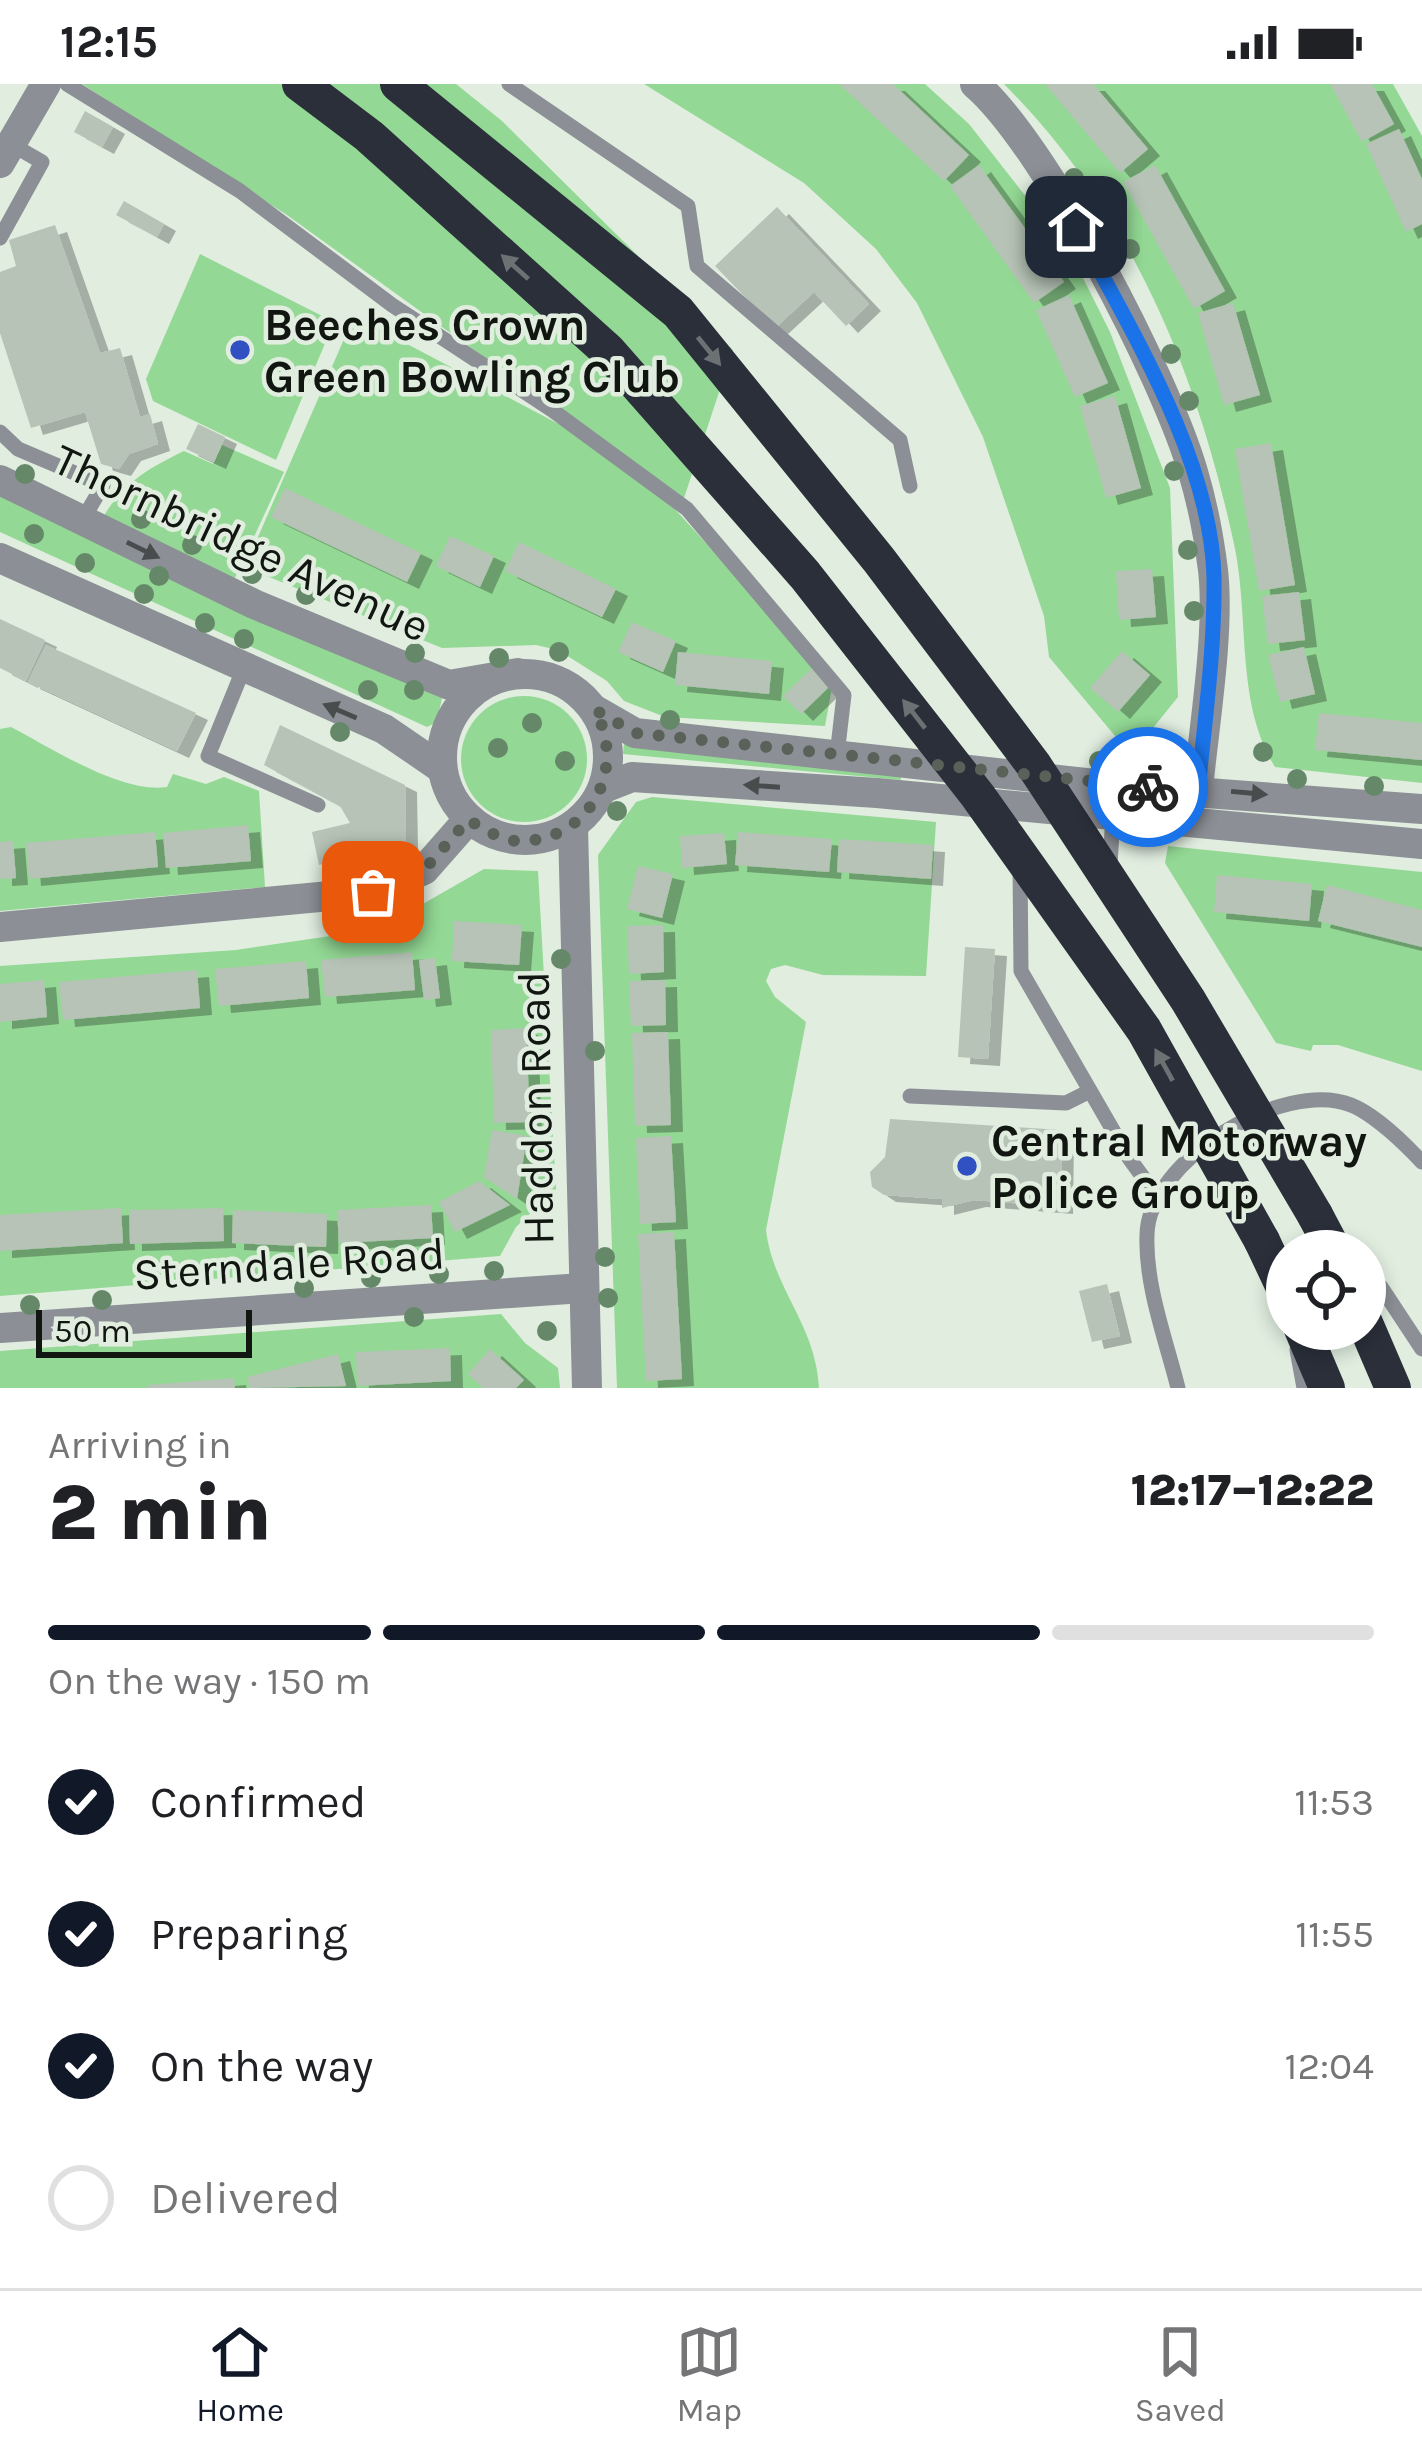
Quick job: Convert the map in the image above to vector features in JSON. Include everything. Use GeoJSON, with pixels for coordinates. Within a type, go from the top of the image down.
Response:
{"type":"FeatureCollection","features":[{"type":"Feature","properties":{"kind":"highway"},"geometry":{"type":"LineString","coordinates":[[300,84],[369,136],[608,351],[805,575],[978,796],[1144,1030],[1266,1249]]}},
{"type":"Feature","properties":{"kind":"highway"},"geometry":{"type":"LineString","coordinates":[[398,84],[678,312],[879,560],[1033,764],[1188,1000],[1323,1230]]}},
{"type":"Feature","properties":{"kind":"highway"},"geometry":{"type":"LineString","coordinates":[[1309,1350],[1327,1388]]}},
{"type":"Feature","properties":{"kind":"highway"},"geometry":{"type":"LineString","coordinates":[[1377,1350],[1393,1388]]}},
{"type":"Feature","properties":{"kind":"street"},"geometry":{"type":"LineString","coordinates":[[6,153],[46,84]]}},
{"type":"Feature","properties":{"kind":"street"},"geometry":{"type":"LineString","coordinates":[[975,84],[992,99],[1053,186],[1144,353],[1193,471],[1214,574],[1198,789]]}},
{"type":"Feature","properties":{"kind":"street","name":"Thornbridge Avenue"},"geometry":{"type":"LineString","coordinates":[[0,480],[254,604],[449,686],[518,674]]}},
{"type":"Feature","properties":{"kind":"street"},"geometry":{"type":"LineString","coordinates":[[0,558],[384,729],[441,768]]}},
{"type":"Feature","properties":{"kind":"street"},"geometry":{"type":"LineString","coordinates":[[595,710],[610,760],[604,788],[573,827],[525,842],[506,840],[468,820],[450,796],[441,768],[445,730],[458,706],[484,684],[518,674],[560,679],[595,710],[635,733],[1114,785],[1422,809]]}},
{"type":"Feature","properties":{"kind":"street"},"geometry":{"type":"LineString","coordinates":[[604,788],[632,777],[1422,844]]}},
{"type":"Feature","properties":{"kind":"street"},"geometry":{"type":"LineString","coordinates":[[0,927],[373,892],[424,870],[468,820]]}},
{"type":"Feature","properties":{"kind":"street","name":"Haddon Road"},"geometry":{"type":"LineString","coordinates":[[573,827],[587,1388]]}},
{"type":"Feature","properties":{"kind":"street","name":"Sterndale Road"},"geometry":{"type":"LineString","coordinates":[[0,1328],[583,1288]]}},
{"type":"Feature","properties":{"kind":"lane"},"geometry":{"type":"LineString","coordinates":[[68,84],[240,191],[392,305],[552,410],[687,508],[844,695],[837,755]]}},
{"type":"Feature","properties":{"kind":"lane"},"geometry":{"type":"LineString","coordinates":[[509,84],[688,206],[698,266],[901,440],[910,486]]}},
{"type":"Feature","properties":{"kind":"lane"},"geometry":{"type":"LineString","coordinates":[[0,238],[42,162],[6,153]]}},
{"type":"Feature","properties":{"kind":"lane"},"geometry":{"type":"LineString","coordinates":[[0,432],[18,449],[103,484],[82,520]]}},
{"type":"Feature","properties":{"kind":"lane"},"geometry":{"type":"LineString","coordinates":[[243,670],[208,756],[318,805]]}},
{"type":"Feature","properties":{"kind":"lane"},"geometry":{"type":"LineString","coordinates":[[1109,874],[1114,785]]}},
{"type":"Feature","properties":{"kind":"lane"},"geometry":{"type":"LineString","coordinates":[[1198,789],[1198,824]]}},
{"type":"Feature","properties":{"kind":"lane"},"geometry":{"type":"LineString","coordinates":[[1020,808],[1021,971],[1158,1198]]}},
{"type":"Feature","properties":{"kind":"lane"},"geometry":{"type":"LineString","coordinates":[[1066,813],[1257,1111]]}},
{"type":"Feature","properties":{"kind":"lane"},"geometry":{"type":"LineString","coordinates":[[910,1096],[1066,1103],[1090,1091]]}},
{"type":"Feature","properties":{"kind":"lane"},"geometry":{"type":"LineString","coordinates":[[1178,1388],[1146,1232],[1158,1198],[1182,1163],[1257,1111],[1350,1104],[1422,1162]]}},
{"type":"Feature","properties":{"kind":"lane"},"geometry":{"type":"LineString","coordinates":[[1386,1295],[1422,1349]]}},
{"type":"Feature","properties":{"kind":"lane"},"geometry":{"type":"LineString","coordinates":[[1301,1350],[1304,1388]]}},
{"type":"Feature","properties":{"kind":"green space"},"geometry":{"type":"Polygon","coordinates":[[[82,84],[456,84],[502,121],[733,350],[683,501],[287,215],[82,84]]]}},
{"type":"Feature","properties":{"kind":"green space"},"geometry":{"type":"Polygon","coordinates":[[[644,84],[925,84],[969,124],[1071,254],[1110,332],[1170,488],[1178,697],[1131,755],[1049,657],[1044,616],[983,437],[917,303],[876,249],[804,183],[644,84]]]}},
{"type":"Feature","properties":{"kind":"green space"},"geometry":{"type":"Polygon","coordinates":[[[1004,84],[1393,84],[1422,136],[1422,783],[1275,767],[1254,715],[1239,572],[1219,480],[1178,356],[1123,240],[1088,185],[1004,84]]]}},
{"type":"Feature","properties":{"kind":"green space","name":"Beeches Crown Green Bowling Club"},"geometry":{"type":"Polygon","coordinates":[[[200,254],[334,322],[276,460],[153,401],[146,379],[200,254]]]}},
{"type":"Feature","properties":{"kind":"green space"},"geometry":{"type":"Polygon","coordinates":[[[354,316],[570,430],[672,506],[833,682],[825,726],[665,717],[624,701],[607,681],[558,650],[536,645],[442,648],[245,567],[354,316]]]}},
{"type":"Feature","properties":{"kind":"green space"},"geometry":{"type":"Polygon","coordinates":[[[222,445],[284,472],[234,580],[100,522],[126,488],[146,472],[184,451],[213,464],[222,445]]]}},
{"type":"Feature","properties":{"kind":"green space"},"geometry":{"type":"Polygon","coordinates":[[[0,493],[442,698],[437,722],[427,727],[0,532],[0,493]]]}},
{"type":"Feature","properties":{"kind":"green space"},"geometry":{"type":"Polygon","coordinates":[[[524,696],[548,701],[569,714],[582,735],[587,759],[582,783],[569,804],[548,817],[524,822],[500,817],[479,804],[466,783],[461,759],[466,735],[479,714],[500,701],[524,696]]]}},
{"type":"Feature","properties":{"kind":"green space"},"geometry":{"type":"Polygon","coordinates":[[[11,727],[87,768],[129,784],[167,787],[173,774],[206,784],[224,777],[259,791],[265,887],[0,911],[0,729],[11,727]]]}},
{"type":"Feature","properties":{"kind":"green space"},"geometry":{"type":"Polygon","coordinates":[[[624,743],[900,768],[901,780],[623,754],[624,743]]]}},
{"type":"Feature","properties":{"kind":"green space"},"geometry":{"type":"Polygon","coordinates":[[[652,797],[936,822],[926,976],[823,975],[785,965],[771,969],[766,981],[775,997],[806,1022],[766,1230],[777,1271],[810,1345],[819,1388],[617,1388],[598,855],[636,802],[652,797]]]}},
{"type":"Feature","properties":{"kind":"green space"},"geometry":{"type":"Polygon","coordinates":[[[1168,846],[1422,872],[1422,1071],[1338,1045],[1313,1045],[1311,1051],[1276,1043],[1165,863],[1168,846]]]}},
{"type":"Feature","properties":{"kind":"green space"},"geometry":{"type":"Polygon","coordinates":[[[484,869],[538,871],[556,1189],[516,1227],[500,1256],[0,1296],[0,966],[236,950],[344,934],[414,909],[484,869]]]}},
{"type":"Feature","properties":{"kind":"green space"},"geometry":{"type":"Polygon","coordinates":[[[501,1314],[525,1343],[558,1368],[560,1388],[0,1388],[0,1351],[501,1314]]]}},
{"type":"Feature","properties":{"kind":"building"},"geometry":{"type":"Polygon","coordinates":[[[839,84],[893,84],[969,155],[944,181],[839,84]]]}},
{"type":"Feature","properties":{"kind":"building"},"geometry":{"type":"Polygon","coordinates":[[[1045,84],[1093,84],[1148,149],[1120,173],[1045,84]]]}},
{"type":"Feature","properties":{"kind":"building"},"geometry":{"type":"Polygon","coordinates":[[[1330,84],[1372,84],[1394,124],[1362,142],[1330,84]]]}},
{"type":"Feature","properties":{"kind":"building"},"geometry":{"type":"Polygon","coordinates":[[[85,111],[113,127],[102,147],[74,132],[85,111]]]}},
{"type":"Feature","properties":{"kind":"building"},"geometry":{"type":"Polygon","coordinates":[[[1399,129],[1422,179],[1422,224],[1406,232],[1366,144],[1399,129]]]}},
{"type":"Feature","properties":{"kind":"building"},"geometry":{"type":"Polygon","coordinates":[[[979,165],[1064,282],[1034,303],[950,186],[979,165]]]}},
{"type":"Feature","properties":{"kind":"building"},"geometry":{"type":"Polygon","coordinates":[[[1155,165],[1225,291],[1194,309],[1123,182],[1155,165]]]}},
{"type":"Feature","properties":{"kind":"building"},"geometry":{"type":"Polygon","coordinates":[[[124,201],[164,224],[157,237],[116,215],[124,201]]]}},
{"type":"Feature","properties":{"kind":"building"},"geometry":{"type":"Polygon","coordinates":[[[777,207],[869,304],[846,326],[814,292],[775,328],[715,266],[777,207]]]}},
{"type":"Feature","properties":{"kind":"building"},"geometry":{"type":"Polygon","coordinates":[[[55,225],[100,353],[120,348],[140,417],[150,414],[158,444],[129,454],[119,469],[101,464],[85,412],[31,428],[0,333],[0,272],[16,266],[9,240],[55,225]]]}},
{"type":"Feature","properties":{"kind":"building"},"geometry":{"type":"Polygon","coordinates":[[[1069,295],[1108,383],[1075,397],[1036,310],[1069,295]]]}},
{"type":"Feature","properties":{"kind":"building"},"geometry":{"type":"Polygon","coordinates":[[[1233,303],[1260,395],[1224,405],[1198,313],[1233,303]]]}},
{"type":"Feature","properties":{"kind":"building"},"geometry":{"type":"Polygon","coordinates":[[[1115,396],[1141,488],[1106,498],[1080,406],[1115,396]]]}},
{"type":"Feature","properties":{"kind":"building"},"geometry":{"type":"Polygon","coordinates":[[[198,424],[225,437],[214,462],[186,449],[198,424]]]}},
{"type":"Feature","properties":{"kind":"building"},"geometry":{"type":"Polygon","coordinates":[[[1271,443],[1295,585],[1259,591],[1235,449],[1271,443]]]}},
{"type":"Feature","properties":{"kind":"building"},"geometry":{"type":"Polygon","coordinates":[[[285,488],[421,553],[407,582],[271,517],[285,488]]]}},
{"type":"Feature","properties":{"kind":"building"},"geometry":{"type":"Polygon","coordinates":[[[450,536],[494,556],[480,587],[436,566],[450,536]]]}},
{"type":"Feature","properties":{"kind":"building"},"geometry":{"type":"Polygon","coordinates":[[[519,542],[616,589],[602,617],[505,571],[519,542]]]}},
{"type":"Feature","properties":{"kind":"building"},"geometry":{"type":"Polygon","coordinates":[[[1152,569],[1156,617],[1119,620],[1116,571],[1152,569]]]}},
{"type":"Feature","properties":{"kind":"building"},"geometry":{"type":"Polygon","coordinates":[[[1299,592],[1305,640],[1268,644],[1262,596],[1299,592]]]}},
{"type":"Feature","properties":{"kind":"building"},"geometry":{"type":"Polygon","coordinates":[[[0,619],[45,640],[26,681],[0,668],[0,619]]]}},
{"type":"Feature","properties":{"kind":"building"},"geometry":{"type":"Polygon","coordinates":[[[632,622],[676,641],[663,672],[618,652],[632,622]]]}},
{"type":"Feature","properties":{"kind":"building"},"geometry":{"type":"Polygon","coordinates":[[[46,645],[196,713],[177,751],[28,682],[46,645]]]}},
{"type":"Feature","properties":{"kind":"building"},"geometry":{"type":"Polygon","coordinates":[[[1304,647],[1315,694],[1280,702],[1268,655],[1304,647]]]}},
{"type":"Feature","properties":{"kind":"building"},"geometry":{"type":"Polygon","coordinates":[[[1122,651],[1150,675],[1118,712],[1090,688],[1122,651]]]}},
{"type":"Feature","properties":{"kind":"building"},"geometry":{"type":"Polygon","coordinates":[[[678,652],[772,661],[769,694],[675,685],[678,652]]]}},
{"type":"Feature","properties":{"kind":"building"},"geometry":{"type":"Polygon","coordinates":[[[814,666],[832,684],[801,714],[783,696],[814,666]]]}},
{"type":"Feature","properties":{"kind":"building"},"geometry":{"type":"Polygon","coordinates":[[[1319,713],[1422,723],[1422,760],[1315,750],[1319,713]]]}},
{"type":"Feature","properties":{"kind":"building"},"geometry":{"type":"Polygon","coordinates":[[[280,725],[405,785],[406,842],[319,865],[312,832],[350,823],[340,806],[264,765],[280,725]]]}},
{"type":"Feature","properties":{"kind":"building"},"geometry":{"type":"Polygon","coordinates":[[[248,825],[251,861],[166,868],[163,833],[248,825]]]}},
{"type":"Feature","properties":{"kind":"building"},"geometry":{"type":"Polygon","coordinates":[[[155,832],[158,867],[29,879],[26,843],[155,832]]]}},
{"type":"Feature","properties":{"kind":"building"},"geometry":{"type":"Polygon","coordinates":[[[738,832],[832,839],[829,872],[735,865],[738,832]]]}},
{"type":"Feature","properties":{"kind":"building"},"geometry":{"type":"Polygon","coordinates":[[[724,833],[727,864],[682,868],[680,836],[724,833]]]}},
{"type":"Feature","properties":{"kind":"building"},"geometry":{"type":"Polygon","coordinates":[[[839,839],[933,845],[931,879],[837,872],[839,839]]]}},
{"type":"Feature","properties":{"kind":"building"},"geometry":{"type":"Polygon","coordinates":[[[13,841],[16,878],[0,879],[0,842],[13,841]]]}},
{"type":"Feature","properties":{"kind":"building"},"geometry":{"type":"Polygon","coordinates":[[[638,866],[673,874],[662,918],[627,909],[638,866]]]}},
{"type":"Feature","properties":{"kind":"building"},"geometry":{"type":"Polygon","coordinates":[[[1217,875],[1312,884],[1309,921],[1214,912],[1217,875]]]}},
{"type":"Feature","properties":{"kind":"building"},"geometry":{"type":"Polygon","coordinates":[[[1327,885],[1422,910],[1422,947],[1318,921],[1327,885]]]}},
{"type":"Feature","properties":{"kind":"building"},"geometry":{"type":"Polygon","coordinates":[[[454,921],[522,925],[519,965],[452,961],[454,921]]]}},
{"type":"Feature","properties":{"kind":"building"},"geometry":{"type":"Polygon","coordinates":[[[663,925],[664,972],[629,974],[627,926],[663,925]]]}},
{"type":"Feature","properties":{"kind":"building"},"geometry":{"type":"Polygon","coordinates":[[[965,947],[995,949],[988,1059],[958,1057],[965,947]]]}},
{"type":"Feature","properties":{"kind":"building"},"geometry":{"type":"Polygon","coordinates":[[[412,952],[415,990],[325,997],[321,960],[412,952]]]}},
{"type":"Feature","properties":{"kind":"building"},"geometry":{"type":"Polygon","coordinates":[[[435,958],[440,998],[424,1000],[419,960],[435,958]]]}},
{"type":"Feature","properties":{"kind":"building"},"geometry":{"type":"Polygon","coordinates":[[[306,961],[309,998],[219,1006],[215,969],[306,961]]]}},
{"type":"Feature","properties":{"kind":"building"},"geometry":{"type":"Polygon","coordinates":[[[197,970],[200,1008],[63,1020],[59,982],[197,970]]]}},
{"type":"Feature","properties":{"kind":"building"},"geometry":{"type":"Polygon","coordinates":[[[44,980],[47,1017],[0,1022],[0,984],[44,980]]]}},
{"type":"Feature","properties":{"kind":"building"},"geometry":{"type":"Polygon","coordinates":[[[665,980],[666,1025],[631,1026],[629,981],[665,980]]]}},
{"type":"Feature","properties":{"kind":"building"},"geometry":{"type":"Polygon","coordinates":[[[526,1028],[530,1122],[494,1123],[491,1030],[526,1028]]]}},
{"type":"Feature","properties":{"kind":"building"},"geometry":{"type":"Polygon","coordinates":[[[668,1032],[671,1125],[635,1126],[632,1033],[668,1032]]]}},
{"type":"Feature","properties":{"kind":"building","name":"Central Motorway Police Group"},"geometry":{"type":"Polygon","coordinates":[[[890,1119],[1062,1130],[1061,1207],[974,1200],[942,1208],[942,1199],[884,1195],[872,1187],[870,1172],[885,1157],[890,1119]]]}},
{"type":"Feature","properties":{"kind":"building"},"geometry":{"type":"Polygon","coordinates":[[[492,1130],[527,1136],[517,1199],[484,1177],[492,1130]]]}},
{"type":"Feature","properties":{"kind":"building"},"geometry":{"type":"Polygon","coordinates":[[[671,1136],[676,1222],[640,1224],[636,1138],[671,1136]]]}},
{"type":"Feature","properties":{"kind":"building"},"geometry":{"type":"Polygon","coordinates":[[[479,1181],[510,1205],[455,1232],[439,1202],[479,1181]]]}},
{"type":"Feature","properties":{"kind":"building"},"geometry":{"type":"Polygon","coordinates":[[[431,1205],[433,1238],[339,1243],[337,1210],[431,1205]]]}},
{"type":"Feature","properties":{"kind":"building"},"geometry":{"type":"Polygon","coordinates":[[[121,1208],[123,1243],[0,1251],[0,1215],[121,1208]]]}},
{"type":"Feature","properties":{"kind":"building"},"geometry":{"type":"Polygon","coordinates":[[[223,1208],[224,1241],[130,1244],[129,1210],[223,1208]]]}},
{"type":"Feature","properties":{"kind":"building"},"geometry":{"type":"Polygon","coordinates":[[[233,1210],[327,1214],[326,1247],[232,1243],[233,1210]]]}},
{"type":"Feature","properties":{"kind":"building"},"geometry":{"type":"Polygon","coordinates":[[[674,1232],[682,1379],[646,1381],[638,1234],[674,1232]]]}},
{"type":"Feature","properties":{"kind":"building"},"geometry":{"type":"Polygon","coordinates":[[[1107,1284],[1120,1336],[1092,1342],[1079,1291],[1107,1284]]]}},
{"type":"Feature","properties":{"kind":"building"},"geometry":{"type":"Polygon","coordinates":[[[450,1348],[451,1381],[357,1386],[356,1352],[450,1348]]]}},
{"type":"Feature","properties":{"kind":"building"},"geometry":{"type":"Polygon","coordinates":[[[490,1349],[524,1380],[516,1388],[483,1388],[468,1374],[490,1349]]]}},
{"type":"Feature","properties":{"kind":"building"},"geometry":{"type":"Polygon","coordinates":[[[338,1354],[346,1386],[250,1388],[247,1377],[338,1354]]]}},
{"type":"Feature","properties":{"kind":"building"},"geometry":{"type":"Polygon","coordinates":[[[234,1378],[235,1388],[148,1385],[234,1378]]]}},
{"type":"Feature","properties":{"kind":"way so far"},"geometry":{"type":"LineString","coordinates":[[373,892],[424,870],[468,820],[506,840],[525,842],[573,827],[604,788],[610,760],[595,710],[635,733],[1148,787]]}},
{"type":"Feature","properties":{"kind":"place","name":"Beeches Crown Green Bowling Club"},"geometry":{"type":"Point","coordinates":[240,350]}},
{"type":"Feature","properties":{"kind":"place","name":"Central Motorway Police Group"},"geometry":{"type":"Point","coordinates":[967,1166]}},
{"type":"Feature","properties":{"kind":"route"},"geometry":{"type":"LineString","coordinates":[[1076,227],[1144,353],[1193,471],[1214,574],[1198,789],[1148,787]]}}]}
